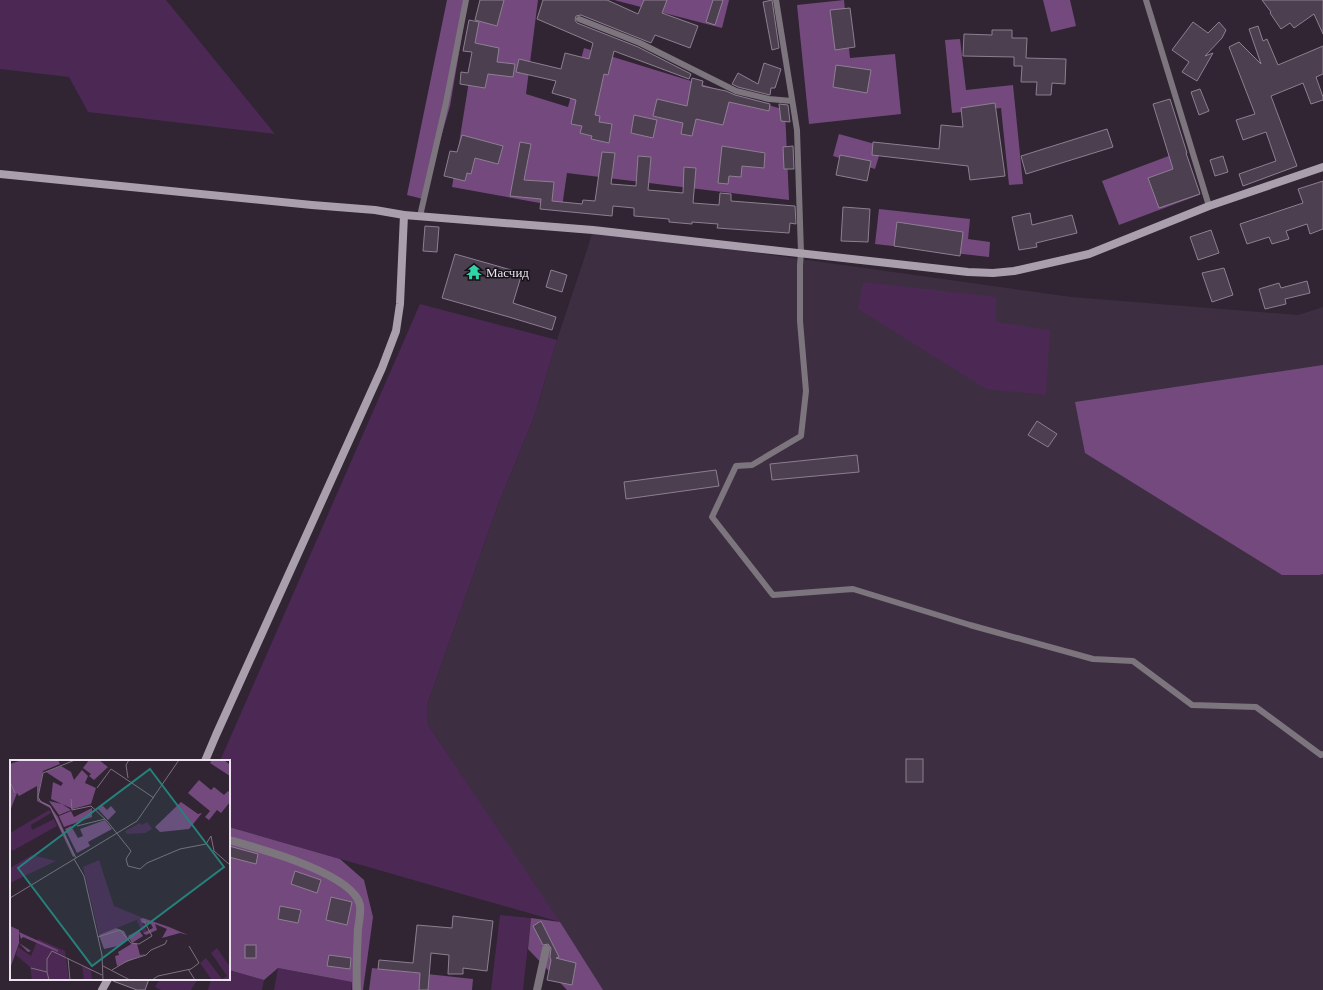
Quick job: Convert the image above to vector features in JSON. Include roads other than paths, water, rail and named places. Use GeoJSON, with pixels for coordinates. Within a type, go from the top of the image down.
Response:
{"type":"FeatureCollection","features":[{"type":"Feature","properties":{"kind":"street"},"geometry":{"type":"LineString","coordinates":[[0,174],[375,210],[404,215],[592,230],[968,272],[993,273],[1014,271],[1089,254],[1209,206],[1323,167]]}},
{"type":"Feature","properties":{"kind":"street"},"geometry":{"type":"LineString","coordinates":[[205,760],[382,368],[396,331],[400,304],[404,215]]}},
{"type":"Feature","properties":{"kind":"street"},"geometry":{"type":"LineString","coordinates":[[230,840],[277,854],[321,872],[354,894],[360,904],[356,971],[357,990]]}},
{"type":"Feature","properties":{"kind":"street"},"geometry":{"type":"LineString","coordinates":[[537,990],[546,949]]}},
{"type":"Feature","properties":{"kind":"street"},"geometry":{"type":"LineString","coordinates":[[102,990],[107,980]]}},
{"type":"Feature","properties":{"kind":"lane"},"geometry":{"type":"LineString","coordinates":[[420,216],[446,103],[466,0]]}},
{"type":"Feature","properties":{"kind":"lane"},"geometry":{"type":"LineString","coordinates":[[776,0],[797,130],[801,253],[800,321],[806,391],[801,436],[752,465],[736,466],[712,517],[773,595],[853,589],[970,625],[1093,659],[1133,661],[1192,705],[1256,707],[1320,755],[1323,754]]}},
{"type":"Feature","properties":{"kind":"lane"},"geometry":{"type":"LineString","coordinates":[[1146,0],[1209,206]]}},
{"type":"Feature","properties":{"kind":"lane"},"geometry":{"type":"LineString","coordinates":[[579,19],[640,43],[736,91],[768,99],[792,101]]}},
{"type":"Feature","properties":{"kind":"place","name":"Масчид"},"geometry":{"type":"Point","coordinates":[474,272]}}]}
